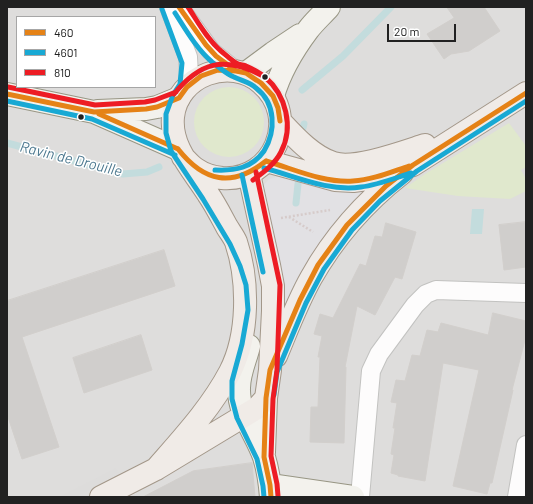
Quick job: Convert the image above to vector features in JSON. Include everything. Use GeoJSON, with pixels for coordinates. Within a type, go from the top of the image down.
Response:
{"type":"FeatureCollection","features":[{"type":"Feature","properties":{"kind":"main road"},"geometry":{"type":"LineString","coordinates":[[156,469],[218,393],[235,361],[241,338],[246,307],[243,278],[236,241],[209,195],[180,153],[173,132],[173,115],[183,93],[201,76],[218,70],[241,72],[261,82],[273,96],[278,108],[280,135],[275,148],[257,167]]}},
{"type":"Feature","properties":{"kind":"main road"},"geometry":{"type":"LineString","coordinates":[[270,370],[300,300],[314,272],[332,244],[347,226],[375,196],[413,165],[526,93]]}},
{"type":"Feature","properties":{"kind":"main road"},"geometry":{"type":"LineString","coordinates":[[280,121],[297,139],[318,155],[328,161],[342,164],[354,164],[390,156],[461,134]]}},
{"type":"Feature","properties":{"kind":"main road"},"geometry":{"type":"LineString","coordinates":[[180,153],[196,170],[213,177],[231,178],[257,167],[287,167],[330,179],[348,181],[367,179],[413,165]]}},
{"type":"Feature","properties":{"kind":"main road"},"geometry":{"type":"LineString","coordinates":[[101,497],[156,469],[257,408],[266,398],[270,370],[273,286],[257,167]]}},
{"type":"Feature","properties":{"kind":"street"},"geometry":{"type":"LineString","coordinates":[[94,112],[157,107],[183,93],[189,75],[188,57],[169,7]]}},
{"type":"Feature","properties":{"kind":"street"},"geometry":{"type":"LineString","coordinates":[[179,7],[211,51],[241,72],[308,30]]}},
{"type":"Feature","properties":{"kind":"street"},"geometry":{"type":"LineString","coordinates":[[273,96],[276,83],[285,64],[308,30],[329,7]]}},
{"type":"Feature","properties":{"kind":"street"},"geometry":{"type":"LineString","coordinates":[[7,94],[94,112],[180,153]]}},
{"type":"Feature","properties":{"kind":"street"},"geometry":{"type":"LineString","coordinates":[[236,241],[251,272],[255,298],[255,310],[249,346],[241,375],[239,398],[244,415],[264,457]]}},
{"type":"Feature","properties":{"kind":"street"},"geometry":{"type":"LineString","coordinates":[[360,497],[371,371],[379,354],[416,305],[426,294],[436,290],[526,293]]}},
{"type":"Feature","properties":{"kind":"street"},"geometry":{"type":"LineString","coordinates":[[266,398],[264,457],[270,491],[353,497]]}},
{"type":"Feature","properties":{"kind":"street"},"geometry":{"type":"LineString","coordinates":[[517,497],[526,445]]}},
{"type":"Feature","properties":{"kind":"path"},"geometry":{"type":"LineString","coordinates":[[277,219],[334,209]]}},
{"type":"Feature","properties":{"kind":"path"},"geometry":{"type":"LineString","coordinates":[[289,217],[315,233]]}},
{"type":"Feature","properties":{"kind":"shaded area"},"geometry":{"type":"Polygon","coordinates":[[[7,7],[526,7],[526,497],[7,497],[7,7]]]}},
{"type":"Feature","properties":{"kind":"shaded area"},"geometry":{"type":"Polygon","coordinates":[[[42,88],[71,88],[77,90],[75,97],[42,88]]]}},
{"type":"Feature","properties":{"kind":"shaded area"},"geometry":{"type":"Polygon","coordinates":[[[289,174],[371,190],[279,330],[259,190],[269,179],[289,174]]]}},
{"type":"Feature","properties":{"kind":"shaded area"},"geometry":{"type":"Polygon","coordinates":[[[116,468],[119,475],[75,497],[59,497],[116,468]]]}},
{"type":"Feature","properties":{"kind":"green space"},"geometry":{"type":"Polygon","coordinates":[[[229,87],[242,90],[254,97],[261,109],[264,122],[261,135],[254,147],[242,154],[229,157],[216,154],[204,147],[197,135],[194,122],[197,109],[204,97],[216,90],[229,87]]]}},
{"type":"Feature","properties":{"kind":"green space"},"geometry":{"type":"Polygon","coordinates":[[[509,123],[526,146],[526,167],[521,170],[526,179],[526,191],[510,199],[458,196],[405,188],[425,174],[509,123]]]}},
{"type":"Feature","properties":{"kind":"water"},"geometry":{"type":"Polygon","coordinates":[[[472,209],[484,209],[482,234],[470,234],[472,209]]]}},
{"type":"Feature","properties":{"kind":"building"},"geometry":{"type":"Polygon","coordinates":[[[447,7],[484,7],[500,31],[469,51],[451,54],[444,59],[427,34],[454,18],[447,7]]]}},
{"type":"Feature","properties":{"kind":"building"},"geometry":{"type":"Polygon","coordinates":[[[526,222],[526,267],[504,270],[499,225],[526,222]]]}},
{"type":"Feature","properties":{"kind":"building"},"geometry":{"type":"Polygon","coordinates":[[[386,223],[416,232],[402,279],[395,277],[375,315],[357,306],[345,367],[344,443],[310,442],[311,407],[318,407],[320,357],[318,357],[322,336],[314,334],[320,314],[333,318],[360,264],[366,266],[375,236],[382,237],[386,223]]]}},
{"type":"Feature","properties":{"kind":"building"},"geometry":{"type":"Polygon","coordinates":[[[164,250],[175,286],[22,337],[59,447],[22,459],[7,414],[7,301],[164,250]]]}},
{"type":"Feature","properties":{"kind":"building"},"geometry":{"type":"Polygon","coordinates":[[[493,313],[526,321],[526,336],[512,390],[492,483],[490,483],[487,494],[453,486],[479,370],[443,363],[425,481],[398,476],[391,473],[394,455],[391,454],[395,428],[393,428],[397,403],[391,402],[396,380],[405,381],[412,355],[420,356],[427,330],[438,332],[441,323],[488,335],[493,313]]]}},
{"type":"Feature","properties":{"kind":"building"},"geometry":{"type":"Polygon","coordinates":[[[141,335],[152,370],[84,393],[73,358],[141,335]]]}},
{"type":"Feature","properties":{"kind":"building"},"geometry":{"type":"Polygon","coordinates":[[[252,463],[255,497],[143,497],[193,471],[252,463]]]}},
{"type":"Feature","properties":{"kind":"waterway","name":"Ravin de Drouille"},"geometry":{"type":"LineString","coordinates":[[302,90],[343,56],[391,7]]}},
{"type":"Feature","properties":{"kind":"waterway"},"geometry":{"type":"LineString","coordinates":[[303,128],[304,124]]}},
{"type":"Feature","properties":{"kind":"waterway","name":"Ravin de Drouille"},"geometry":{"type":"LineString","coordinates":[[7,143],[123,174],[147,172],[159,167]]}},
{"type":"Feature","properties":{"kind":"waterway"},"geometry":{"type":"LineString","coordinates":[[296,203],[298,184]]}},
{"type":"Feature","properties":{"kind":"transit line","name":"460"},"geometry":{"type":"LineString","coordinates":[[179,7],[206,45],[216,56],[236,71],[246,73],[256,80]]}},
{"type":"Feature","properties":{"kind":"transit line","name":"810"},"geometry":{"type":"LineString","coordinates":[[188,7],[211,41],[236,63],[251,68],[265,77],[272,84],[283,102],[287,122],[285,142],[276,160],[253,180]]}},
{"type":"Feature","properties":{"kind":"transit line","name":"4601"},"geometry":{"type":"LineString","coordinates":[[162,9],[182,63],[180,84],[173,95],[166,114],[166,133],[171,151],[203,199],[230,244],[240,266],[246,285],[248,310],[242,344],[232,381],[232,399],[237,418],[257,459],[264,497]]}},
{"type":"Feature","properties":{"kind":"transit line","name":"4601"},"geometry":{"type":"LineString","coordinates":[[175,13],[206,57],[228,74],[254,86],[263,94],[270,109],[272,118],[271,135],[264,151],[259,157],[248,165],[236,169],[215,170]]}},
{"type":"Feature","properties":{"kind":"transit line","name":"810"},"geometry":{"type":"LineString","coordinates":[[174,94],[193,75],[213,65],[235,65],[261,75]]}},
{"type":"Feature","properties":{"kind":"transit line","name":"460"},"geometry":{"type":"LineString","coordinates":[[7,94],[94,112],[146,109],[157,107],[179,98],[187,87],[201,76],[218,70],[236,71],[246,73],[261,83],[273,96],[278,108],[280,121]]}},
{"type":"Feature","properties":{"kind":"transit line","name":"810"},"geometry":{"type":"LineString","coordinates":[[8,87],[95,105],[145,102],[176,92]]}},
{"type":"Feature","properties":{"kind":"transit line","name":"460"},"geometry":{"type":"LineString","coordinates":[[271,497],[264,457],[266,398],[270,370],[300,300],[318,265],[347,225],[386,186],[413,165],[526,93]]}},
{"type":"Feature","properties":{"kind":"transit line","name":"4601"},"geometry":{"type":"LineString","coordinates":[[7,101],[92,119],[175,155]]}},
{"type":"Feature","properties":{"kind":"transit line","name":"4601"},"geometry":{"type":"LineString","coordinates":[[274,395],[277,372],[306,303],[324,269],[352,230],[380,201],[417,171],[526,101]]}},
{"type":"Feature","properties":{"kind":"transit line","name":"460"},"geometry":{"type":"LineString","coordinates":[[99,114],[178,149]]}},
{"type":"Feature","properties":{"kind":"transit line","name":"460"},"geometry":{"type":"LineString","coordinates":[[178,149],[198,169],[219,178],[230,178],[242,175],[254,170],[266,161]]}},
{"type":"Feature","properties":{"kind":"transit line","name":"460"},"geometry":{"type":"LineString","coordinates":[[266,161],[320,178],[342,181],[367,179],[409,166]]}},
{"type":"Feature","properties":{"kind":"transit line","name":"4601"},"geometry":{"type":"LineString","coordinates":[[264,168],[324,185],[349,188],[374,185],[411,173]]}},
{"type":"Feature","properties":{"kind":"transit line","name":"810"},"geometry":{"type":"LineString","coordinates":[[256,172],[280,285],[277,370],[273,399],[271,456],[278,496]]}},
{"type":"Feature","properties":{"kind":"transit line","name":"4601"},"geometry":{"type":"LineString","coordinates":[[242,175],[263,272]]}}]}
